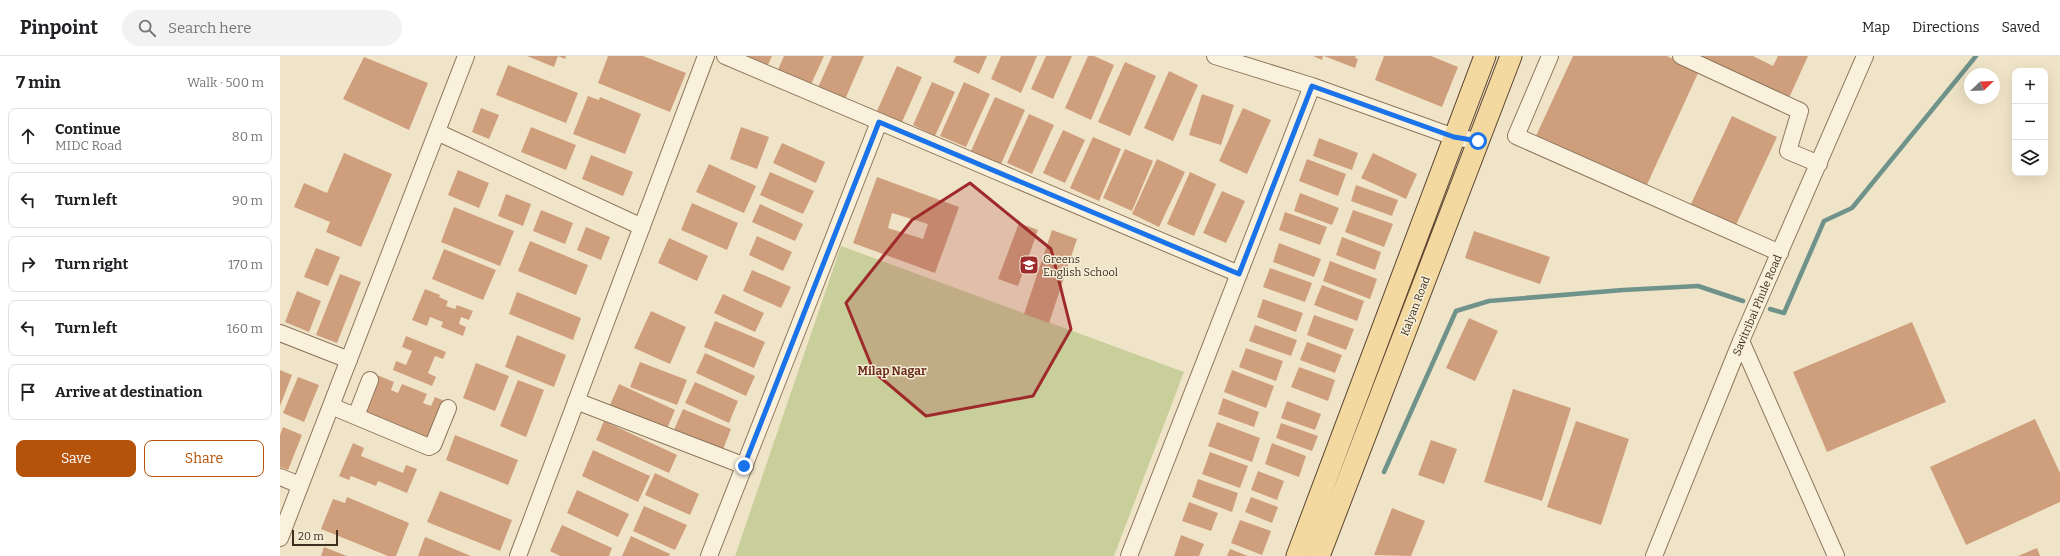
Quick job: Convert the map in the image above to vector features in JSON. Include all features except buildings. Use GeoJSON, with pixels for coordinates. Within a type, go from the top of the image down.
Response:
{"type":"FeatureCollection","features":[{"type":"Feature","properties":{"kind":"main road","name":"Kalyan Road"},"geometry":{"type":"LineString","coordinates":[[1297,556],[1454,137],[1486,56]]}},
{"type":"Feature","properties":{"kind":"main road","name":"Kalyan Road"},"geometry":{"type":"LineString","coordinates":[[1319,556],[1511,56]]}},
{"type":"Feature","properties":{"kind":"street"},"geometry":{"type":"LineString","coordinates":[[280,538],[466,56]]}},
{"type":"Feature","properties":{"kind":"street"},"geometry":{"type":"LineString","coordinates":[[518,556],[706,56]]}},
{"type":"Feature","properties":{"kind":"street"},"geometry":{"type":"LineString","coordinates":[[725,56],[1239,274]]}},
{"type":"Feature","properties":{"kind":"street"},"geometry":{"type":"LineString","coordinates":[[1215,56],[1261,62],[1312,86],[1454,137],[1478,141]]}},
{"type":"Feature","properties":{"kind":"street"},"geometry":{"type":"LineString","coordinates":[[1550,56],[1516,136],[1780,253]]}},
{"type":"Feature","properties":{"kind":"street"},"geometry":{"type":"LineString","coordinates":[[1681,56],[1800,111],[1788,151],[1819,164]]}},
{"type":"Feature","properties":{"kind":"street","name":"Savitribai Phule Road"},"geometry":{"type":"LineString","coordinates":[[1654,556],[1741,341],[1865,56]]}},
{"type":"Feature","properties":{"kind":"street"},"geometry":{"type":"LineString","coordinates":[[1129,556],[1312,86]]}},
{"type":"Feature","properties":{"kind":"street"},"geometry":{"type":"LineString","coordinates":[[709,556],[879,122]]}},
{"type":"Feature","properties":{"kind":"street"},"geometry":{"type":"LineString","coordinates":[[437,132],[642,227]]}},
{"type":"Feature","properties":{"kind":"street"},"geometry":{"type":"LineString","coordinates":[[280,333],[349,360]]}},
{"type":"Feature","properties":{"kind":"street"},"geometry":{"type":"LineString","coordinates":[[1741,341],[1836,556]]}},
{"type":"Feature","properties":{"kind":"street"},"geometry":{"type":"LineString","coordinates":[[356,416],[370,380]]}},
{"type":"Feature","properties":{"kind":"street"},"geometry":{"type":"LineString","coordinates":[[576,401],[744,466]]}},
{"type":"Feature","properties":{"kind":"street"},"geometry":{"type":"LineString","coordinates":[[331,406],[431,447],[448,408]]}},
{"type":"Feature","properties":{"kind":"street"},"geometry":{"type":"LineString","coordinates":[[280,477],[300,485]]}},
{"type":"Feature","properties":{"kind":"highlighted area"},"geometry":{"type":"Polygon","coordinates":[[[970,183],[1051,249],[1071,329],[1033,396],[926,416],[874,372],[846,303],[912,220],[970,183]]]}},
{"type":"Feature","properties":{"kind":"green space"},"geometry":{"type":"Polygon","coordinates":[[[841,246],[1184,372],[1114,556],[735,556],[841,246]]]}},
{"type":"Feature","properties":{"kind":"waterway"},"geometry":{"type":"LineString","coordinates":[[1770,309],[1784,313],[1824,221],[1852,208],[1976,56]]}},
{"type":"Feature","properties":{"kind":"waterway"},"geometry":{"type":"LineString","coordinates":[[1384,472],[1456,311],[1489,301],[1623,290],[1698,286],[1743,301]]}},
{"type":"Feature","properties":{"kind":"place","name":"Greens English School"},"geometry":{"type":"Point","coordinates":[1029,265]}},
{"type":"Feature","properties":{"kind":"district","name":"Milap Nagar"},"geometry":{"type":"Point","coordinates":[892,371]}},
{"type":"Feature","properties":{"kind":"route"},"geometry":{"type":"LineString","coordinates":[[744,466],[879,122],[1239,274],[1312,86],[1454,137],[1478,141]]}}]}
